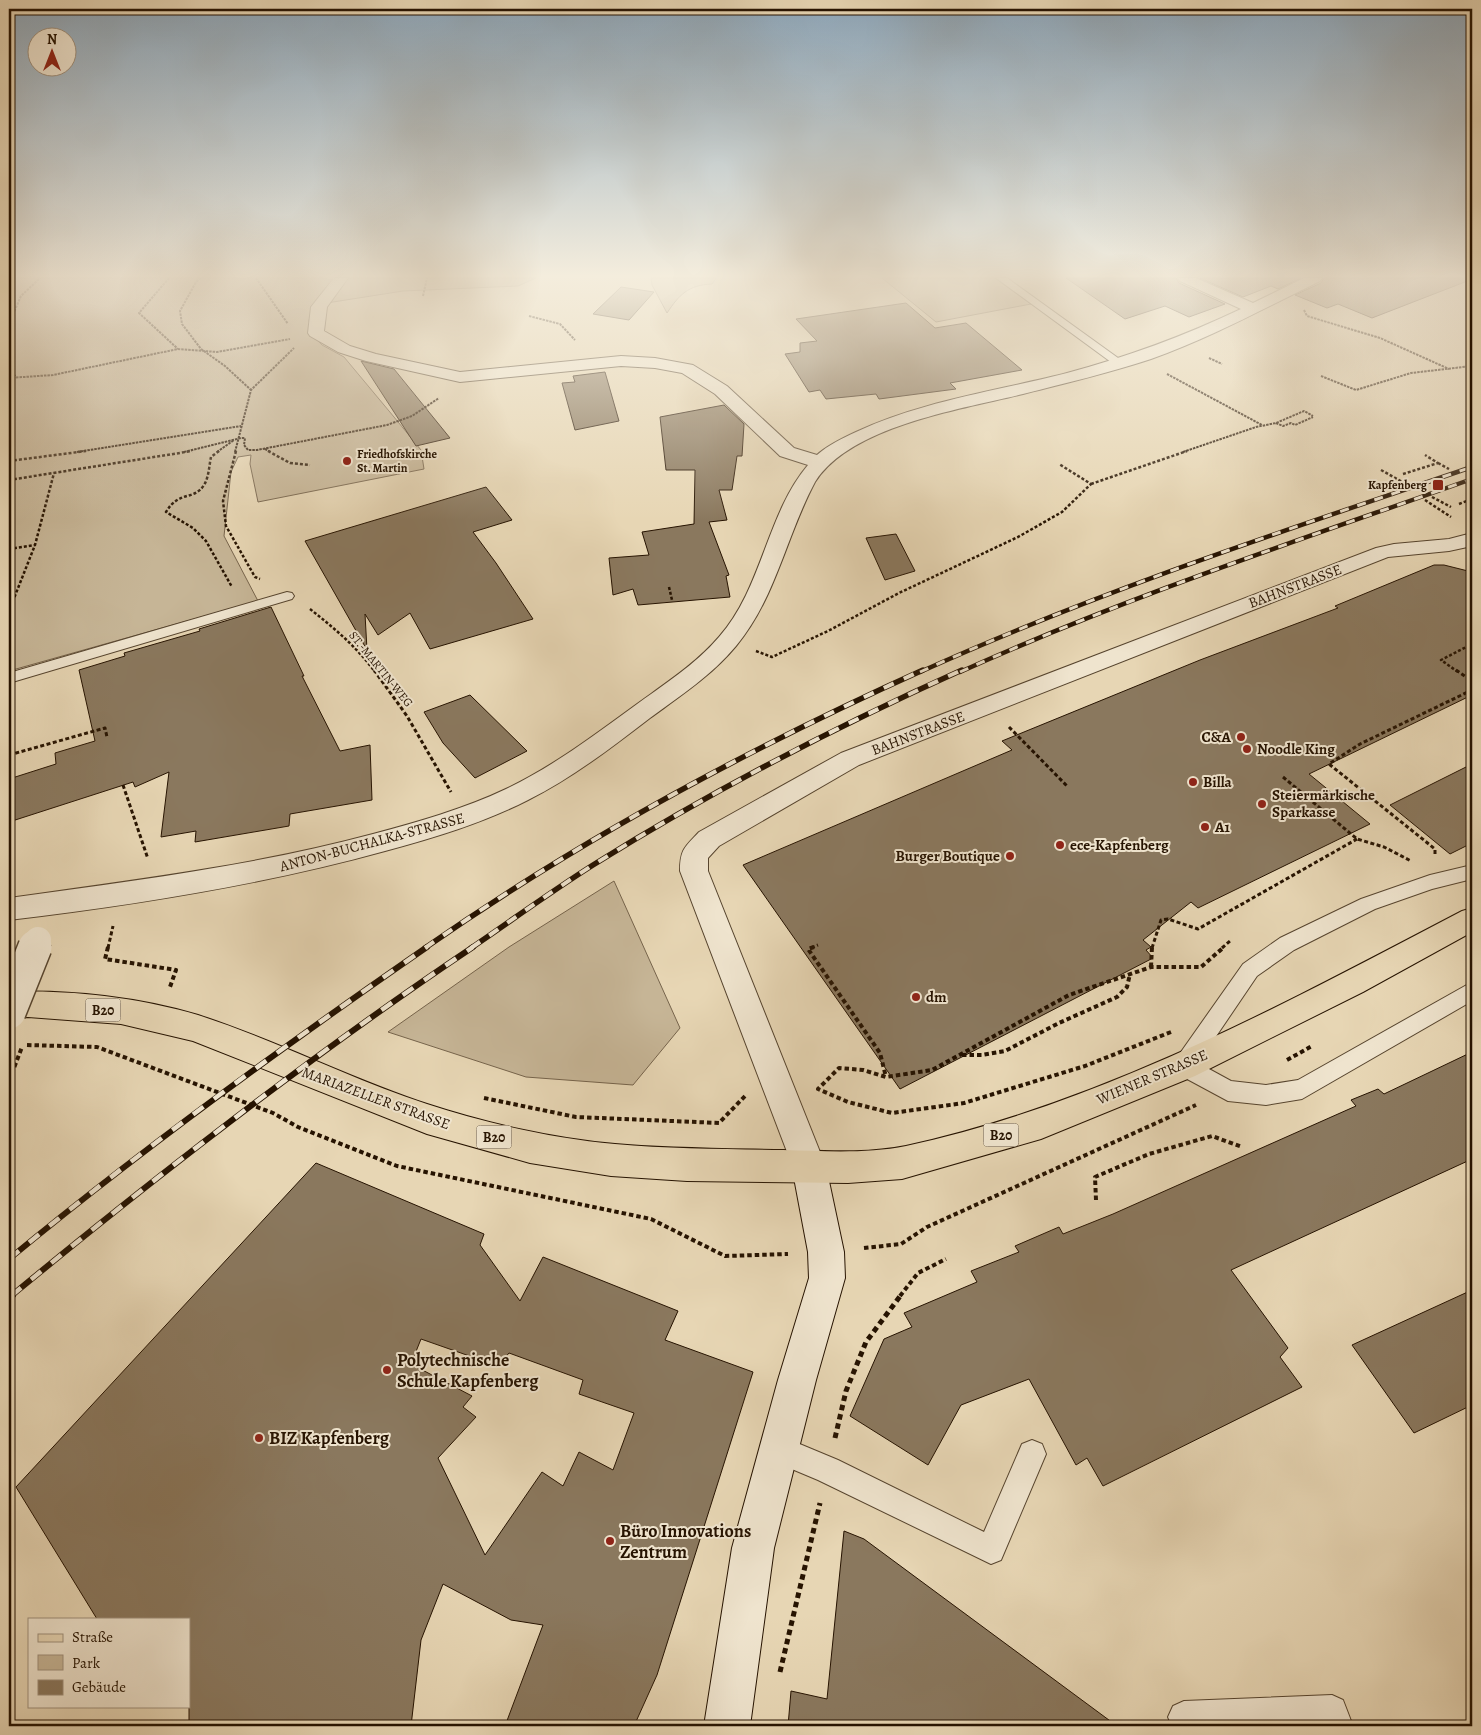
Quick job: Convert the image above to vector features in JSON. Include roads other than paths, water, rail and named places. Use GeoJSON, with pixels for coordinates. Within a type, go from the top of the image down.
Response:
{"type":"FeatureCollection","features":[{"type":"Feature","properties":{"kind":"main road","name":"WIENER STRASSE"},"geometry":{"type":"LineString","coordinates":[[809,1168],[848,1168],[911,1161],[1029,1128],[1184,1066],[1352,983],[1472,919]]}},
{"type":"Feature","properties":{"kind":"main road","name":"MARIAZELLER STRASSE"},"geometry":{"type":"LineString","coordinates":[[9,1005],[28,1004],[121,1011],[196,1028],[427,1119],[530,1147],[611,1160],[687,1165],[809,1168]]}},
{"type":"Feature","properties":{"kind":"street"},"geometry":{"type":"LineString","coordinates":[[377,359],[460,376],[621,361],[655,363],[686,368],[721,390],[787,452],[819,462]]}},
{"type":"Feature","properties":{"kind":"street","name":"ANTON-BUCHALKA-STRASSE"},"geometry":{"type":"LineString","coordinates":[[9,909],[194,884],[279,868],[358,849],[466,817],[533,787],[591,750],[688,678],[729,641],[751,608],[802,485],[819,462],[854,440],[898,420],[1131,359]]}},
{"type":"Feature","properties":{"kind":"street","name":"BAHNSTRASSE"},"geometry":{"type":"LineString","coordinates":[[726,1726],[753,1548],[778,1449],[827,1278],[826,1252],[809,1168],[694,871],[694,855],[709,839],[850,759],[1383,552],[1397,549],[1454,546],[1464,530]]}},
{"type":"Feature","properties":{"kind":"street"},"geometry":{"type":"LineString","coordinates":[[9,1012],[53,903]]}},
{"type":"Feature","properties":{"kind":"lane"},"geometry":{"type":"LineString","coordinates":[[1112,359],[1118,363]]}},
{"type":"Feature","properties":{"kind":"lane"},"geometry":{"type":"LineString","coordinates":[[9,678],[287,596]]}},
{"type":"Feature","properties":{"kind":"lane"},"geometry":{"type":"LineString","coordinates":[[1472,872],[1430,882],[1368,904],[1287,944],[1250,970],[1219,1012],[1184,1066],[1228,1091],[1266,1095],[1302,1088],[1472,991]]}},
{"type":"Feature","properties":{"kind":"lane"},"geometry":{"type":"LineString","coordinates":[[778,1449],[828,1470],[991,1550],[1032,1454]]}},
{"type":"Feature","properties":{"kind":"lane"},"geometry":{"type":"LineString","coordinates":[[1184,1717],[1332,1711],[1337,1726]]}},
{"type":"Feature","properties":{"kind":"railway"},"geometry":{"type":"LineString","coordinates":[[920,672],[1124,588],[1263,538],[1472,467]]}},
{"type":"Feature","properties":{"kind":"railway"},"geometry":{"type":"LineString","coordinates":[[960,672],[1150,594],[1472,479]]}},
{"type":"Feature","properties":{"kind":"railway"},"geometry":{"type":"LineString","coordinates":[[425,948],[544,870],[668,797],[794,731],[923,670]]}},
{"type":"Feature","properties":{"kind":"railway"},"geometry":{"type":"LineString","coordinates":[[471,948],[547,895],[683,811],[821,737],[962,670]]}},
{"type":"Feature","properties":{"kind":"railway"},"geometry":{"type":"LineString","coordinates":[[9,1259],[111,1177],[215,1098],[427,947]]}},
{"type":"Feature","properties":{"kind":"railway"},"geometry":{"type":"LineString","coordinates":[[11,1296],[180,1160],[295,1072],[473,947]]}},
{"type":"Feature","properties":{"kind":"place","name":"Friedhofskirche St. Martin"},"geometry":{"type":"Point","coordinates":[347,461]}},
{"type":"Feature","properties":{"kind":"place","name":"Kapfenberg"},"geometry":{"type":"Point","coordinates":[1438,485]}},
{"type":"Feature","properties":{"kind":"place","name":"C&A"},"geometry":{"type":"Point","coordinates":[1241,737]}},
{"type":"Feature","properties":{"kind":"place","name":"Noodle King"},"geometry":{"type":"Point","coordinates":[1247,749]}},
{"type":"Feature","properties":{"kind":"place","name":"Billa"},"geometry":{"type":"Point","coordinates":[1193,782]}},
{"type":"Feature","properties":{"kind":"place","name":"Steiermärkische Sparkasse"},"geometry":{"type":"Point","coordinates":[1262,804]}},
{"type":"Feature","properties":{"kind":"place","name":"A1"},"geometry":{"type":"Point","coordinates":[1205,827]}},
{"type":"Feature","properties":{"kind":"place","name":"ece-Kapfenberg"},"geometry":{"type":"Point","coordinates":[1060,845]}},
{"type":"Feature","properties":{"kind":"place","name":"Burger Boutique"},"geometry":{"type":"Point","coordinates":[1010,856]}},
{"type":"Feature","properties":{"kind":"place","name":"dm"},"geometry":{"type":"Point","coordinates":[916,997]}},
{"type":"Feature","properties":{"kind":"place","name":"Polytechnische Schule Kapfenberg"},"geometry":{"type":"Point","coordinates":[387,1370]}},
{"type":"Feature","properties":{"kind":"place","name":"BIZ Kapfenberg"},"geometry":{"type":"Point","coordinates":[259,1438]}},
{"type":"Feature","properties":{"kind":"place","name":"Büro Innovations Zentrum"},"geometry":{"type":"Point","coordinates":[610,1541]}}]}
